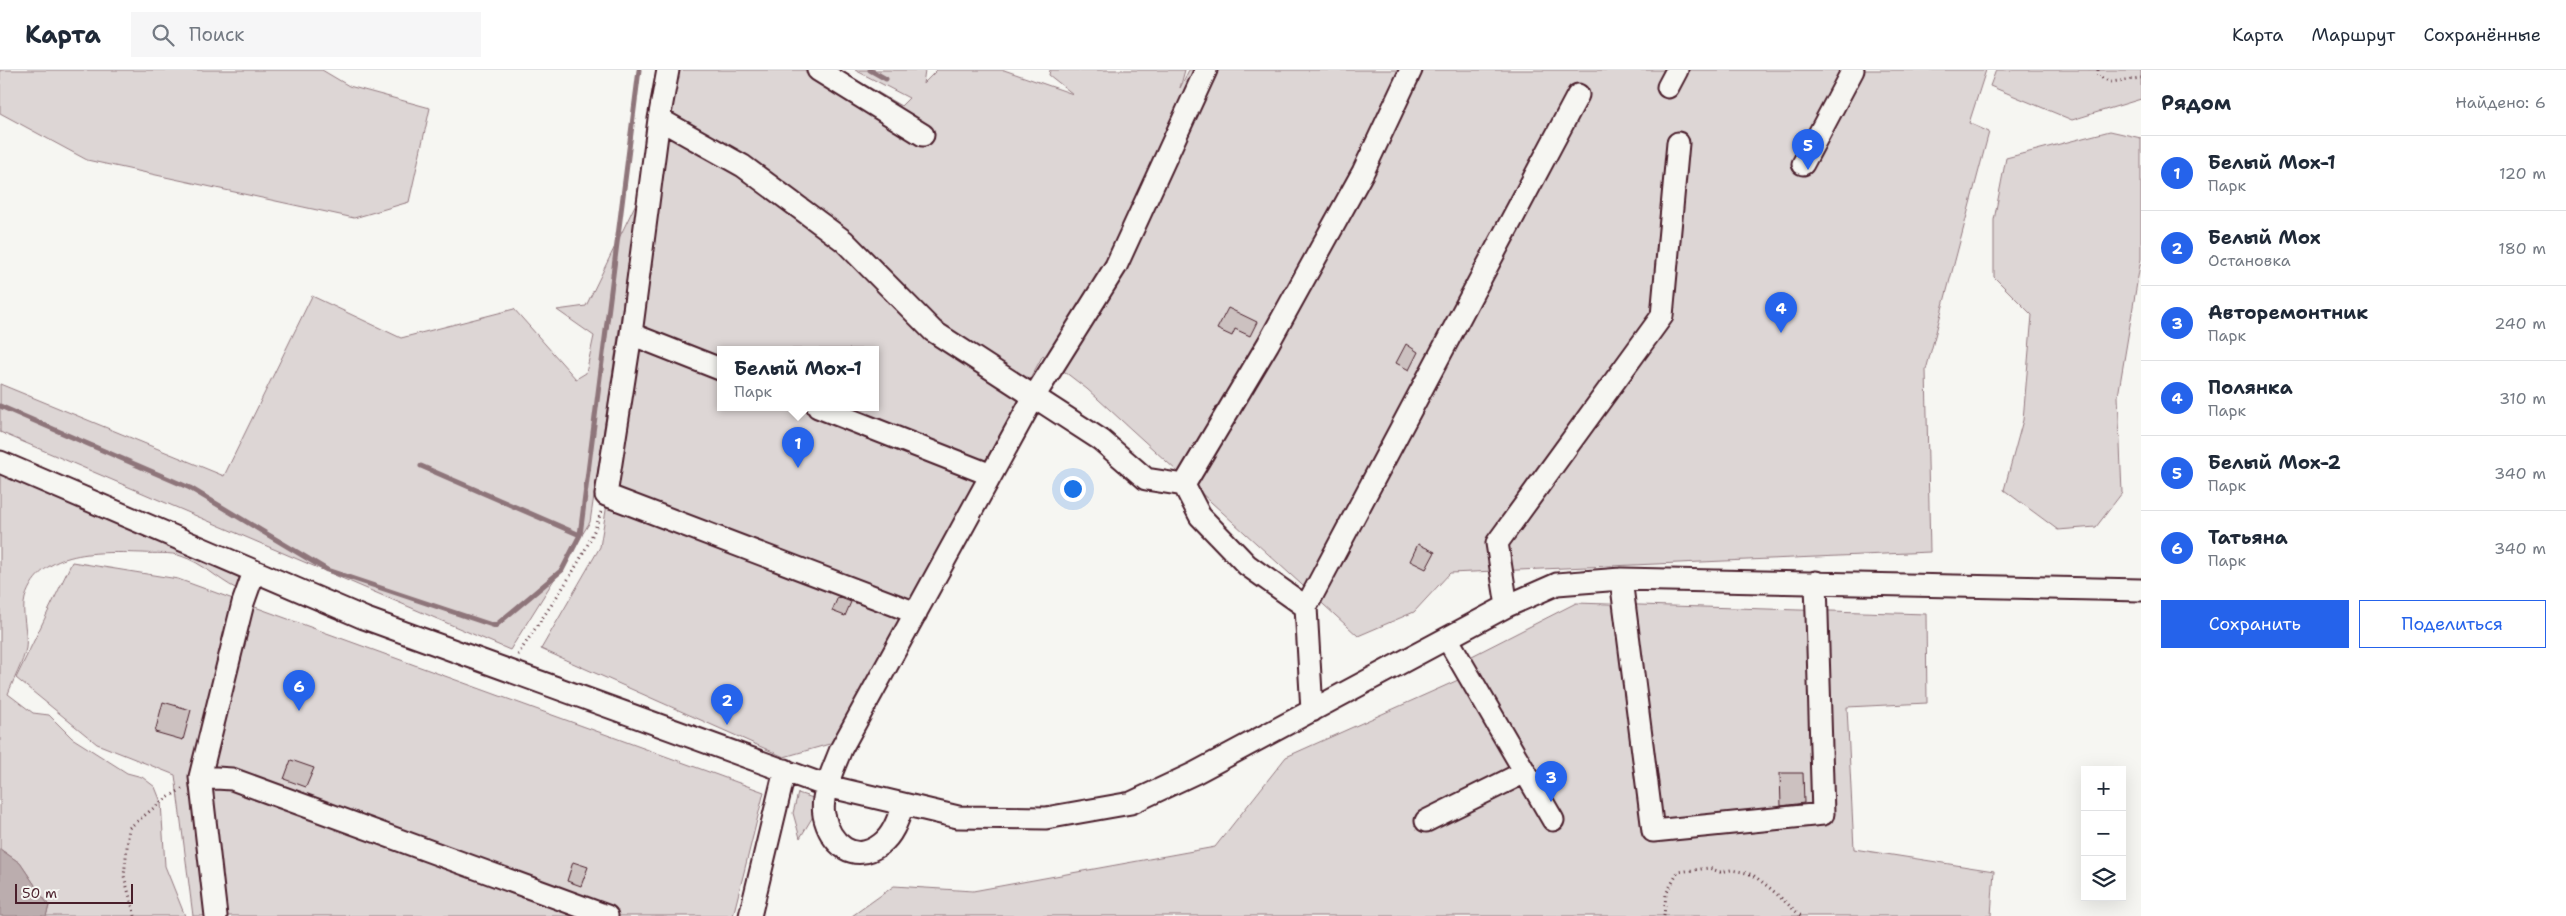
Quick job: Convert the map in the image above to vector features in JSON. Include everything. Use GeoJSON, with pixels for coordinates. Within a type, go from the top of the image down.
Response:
{"type":"FeatureCollection","features":[{"type":"Feature","properties":{"kind":"street"},"geometry":{"type":"LineString","coordinates":[[668,70],[659,119],[631,334],[606,495],[916,613]]}},
{"type":"Feature","properties":{"kind":"street"},"geometry":{"type":"LineString","coordinates":[[818,70],[923,135]]}},
{"type":"Feature","properties":{"kind":"street"},"geometry":{"type":"LineString","coordinates":[[903,805],[893,830],[881,844],[866,853],[850,853],[839,846],[830,831],[824,814],[827,786],[842,749],[1034,395],[1116,266],[1206,70]]}},
{"type":"Feature","properties":{"kind":"street"},"geometry":{"type":"LineString","coordinates":[[1184,485],[1268,344],[1363,172],[1411,70]]}},
{"type":"Feature","properties":{"kind":"street"},"geometry":{"type":"LineString","coordinates":[[1803,164],[1853,70]]}},
{"type":"Feature","properties":{"kind":"street"},"geometry":{"type":"LineString","coordinates":[[1312,711],[1306,607],[1578,95]]}},
{"type":"Feature","properties":{"kind":"street"},"geometry":{"type":"LineString","coordinates":[[659,119],[744,166],[844,241],[933,331],[1101,440],[1146,479],[1184,485]]}},
{"type":"Feature","properties":{"kind":"street"},"geometry":{"type":"LineString","coordinates":[[1507,606],[1497,543],[1662,316],[1678,143]]}},
{"type":"Feature","properties":{"kind":"street"},"geometry":{"type":"LineString","coordinates":[[631,334],[717,368]]}},
{"type":"Feature","properties":{"kind":"street"},"geometry":{"type":"LineString","coordinates":[[828,411],[991,474]]}},
{"type":"Feature","properties":{"kind":"street"},"geometry":{"type":"LineString","coordinates":[[0,462],[364,618],[827,786],[958,817],[1046,818],[1130,803],[1195,773],[1507,606],[1557,584],[1621,579],[2141,590]]}},
{"type":"Feature","properties":{"kind":"street"},"geometry":{"type":"LineString","coordinates":[[1184,485],[1200,516],[1247,565],[1306,607]]}},
{"type":"Feature","properties":{"kind":"street"},"geometry":{"type":"LineString","coordinates":[[216,916],[200,777],[243,603],[254,572]]}},
{"type":"Feature","properties":{"kind":"street"},"geometry":{"type":"LineString","coordinates":[[1621,579],[1653,831],[1823,814],[1816,582]]}},
{"type":"Feature","properties":{"kind":"street"},"geometry":{"type":"LineString","coordinates":[[1447,638],[1553,820]]}},
{"type":"Feature","properties":{"kind":"street"},"geometry":{"type":"LineString","coordinates":[[750,916],[785,770]]}},
{"type":"Feature","properties":{"kind":"street"},"geometry":{"type":"LineString","coordinates":[[1426,821],[1525,772]]}},
{"type":"Feature","properties":{"kind":"street"},"geometry":{"type":"LineString","coordinates":[[200,777],[232,779],[607,916]]}},
{"type":"Feature","properties":{"kind":"path"},"geometry":{"type":"LineString","coordinates":[[2098,70],[2098,76],[2110,82],[2141,78]]}},
{"type":"Feature","properties":{"kind":"path"},"geometry":{"type":"LineString","coordinates":[[508,670],[550,604],[565,585],[596,528],[606,495]]}},
{"type":"Feature","properties":{"kind":"path"},"geometry":{"type":"LineString","coordinates":[[134,916],[124,876],[129,828],[161,802],[200,777]]}},
{"type":"Feature","properties":{"kind":"path"},"geometry":{"type":"LineString","coordinates":[[1664,916],[1666,894],[1678,872],[1709,868],[1720,872],[1731,870],[1753,875],[1801,916]]}},
{"type":"Feature","properties":{"kind":"shaded area"},"geometry":{"type":"Polygon","coordinates":[[[0,70],[322,70],[349,86],[430,108],[409,202],[354,218],[87,160],[0,113],[0,70]]]}},
{"type":"Feature","properties":{"kind":"shaded area"},"geometry":{"type":"Polygon","coordinates":[[[678,70],[840,70],[901,106],[909,98],[855,70],[925,70],[923,84],[937,70],[1004,70],[1073,94],[1049,75],[1050,70],[1185,70],[1180,88],[1189,70],[1986,70],[1969,123],[1989,132],[1926,370],[1930,552],[1450,573],[1414,612],[1358,636],[1087,389],[1043,355],[833,743],[784,757],[541,649],[600,547],[678,70]]]}},
{"type":"Feature","properties":{"kind":"shaded area"},"geometry":{"type":"Polygon","coordinates":[[[1996,70],[2141,70],[2141,99],[2072,120],[1990,86],[1996,70]]]}},
{"type":"Feature","properties":{"kind":"shaded area"},"geometry":{"type":"Polygon","coordinates":[[[2110,131],[2141,138],[2141,259],[2118,396],[2122,493],[2096,527],[2058,530],[2004,490],[2023,420],[2032,315],[1994,277],[1994,220],[2006,158],[2110,131]]]}},
{"type":"Feature","properties":{"kind":"shaded area"},"geometry":{"type":"Polygon","coordinates":[[[639,197],[590,522],[510,650],[0,432],[0,384],[224,476],[312,296],[401,338],[514,309],[576,379],[586,373],[594,336],[557,310],[586,306],[639,197]]]}},
{"type":"Feature","properties":{"kind":"shaded area"},"geometry":{"type":"Polygon","coordinates":[[[0,471],[240,572],[237,589],[189,559],[173,554],[91,554],[74,556],[58,562],[44,570],[33,582],[25,598],[26,648],[23,660],[8,694],[33,713],[49,715],[72,738],[127,773],[142,777],[155,787],[161,802],[165,866],[185,916],[46,916],[49,906],[20,863],[0,849],[0,471]]]}},
{"type":"Feature","properties":{"kind":"shaded area"},"geometry":{"type":"Polygon","coordinates":[[[72,562],[178,579],[764,792],[733,916],[193,916],[175,775],[97,744],[16,678],[72,562]]]}},
{"type":"Feature","properties":{"kind":"shaded area"},"geometry":{"type":"Polygon","coordinates":[[[1576,603],[1926,614],[1927,703],[1847,707],[1854,849],[1994,871],[1991,916],[852,916],[894,886],[973,891],[1215,847],[1286,757],[1476,672],[1470,657],[1576,603]]]}},
{"type":"Feature","properties":{"kind":"shaded area"},"geometry":{"type":"Polygon","coordinates":[[[798,793],[813,798],[815,813],[800,838],[793,813],[798,793]]]}},
{"type":"Feature","properties":{"kind":"shaded area"},"geometry":{"type":"Polygon","coordinates":[[[0,849],[20,863],[49,906],[46,916],[0,916],[0,849]]]}},
{"type":"Feature","properties":{"kind":"building"},"geometry":{"type":"Polygon","coordinates":[[[1228,308],[1257,322],[1250,336],[1235,329],[1232,336],[1217,329],[1228,308]]]}},
{"type":"Feature","properties":{"kind":"building"},"geometry":{"type":"Polygon","coordinates":[[[1406,344],[1418,352],[1409,370],[1396,363],[1406,344]]]}},
{"type":"Feature","properties":{"kind":"building"},"geometry":{"type":"Polygon","coordinates":[[[1418,544],[1435,552],[1426,569],[1410,561],[1418,544]]]}},
{"type":"Feature","properties":{"kind":"building"},"geometry":{"type":"Polygon","coordinates":[[[838,597],[851,602],[845,616],[832,611],[838,597]]]}},
{"type":"Feature","properties":{"kind":"building"},"geometry":{"type":"Polygon","coordinates":[[[163,702],[191,710],[183,740],[155,732],[163,702]]]}},
{"type":"Feature","properties":{"kind":"building"},"geometry":{"type":"Polygon","coordinates":[[[291,760],[314,768],[306,787],[284,779],[291,760]]]}},
{"type":"Feature","properties":{"kind":"building"},"geometry":{"type":"Polygon","coordinates":[[[1780,773],[1803,773],[1804,803],[1781,806],[1780,773]]]}},
{"type":"Feature","properties":{"kind":"building"},"geometry":{"type":"Polygon","coordinates":[[[573,862],[588,867],[581,886],[567,881],[573,862]]]}},
{"type":"Feature","properties":{"kind":"waterway"},"geometry":{"type":"LineString","coordinates":[[0,406],[190,488],[327,570],[495,626],[562,570],[580,535],[639,70]]}},
{"type":"Feature","properties":{"kind":"waterway"},"geometry":{"type":"LineString","coordinates":[[870,70],[886,79]]}},
{"type":"Feature","properties":{"kind":"waterway"},"geometry":{"type":"LineString","coordinates":[[421,466],[580,535]]}},
{"type":"Feature","properties":{"kind":"place","name":"Белый Мох-2"},"geometry":{"type":"Point","coordinates":[1808,170]}},
{"type":"Feature","properties":{"kind":"place","name":"Полянка"},"geometry":{"type":"Point","coordinates":[1781,333]}},
{"type":"Feature","properties":{"kind":"place","name":"Белый Мох-1"},"geometry":{"type":"Point","coordinates":[798,468]}},
{"type":"Feature","properties":{"kind":"place","name":"Татьяна"},"geometry":{"type":"Point","coordinates":[299,711]}},
{"type":"Feature","properties":{"kind":"place","name":"Белый Мох"},"geometry":{"type":"Point","coordinates":[727,725]}},
{"type":"Feature","properties":{"kind":"place","name":"Авторемонтник"},"geometry":{"type":"Point","coordinates":[1551,802]}}]}
